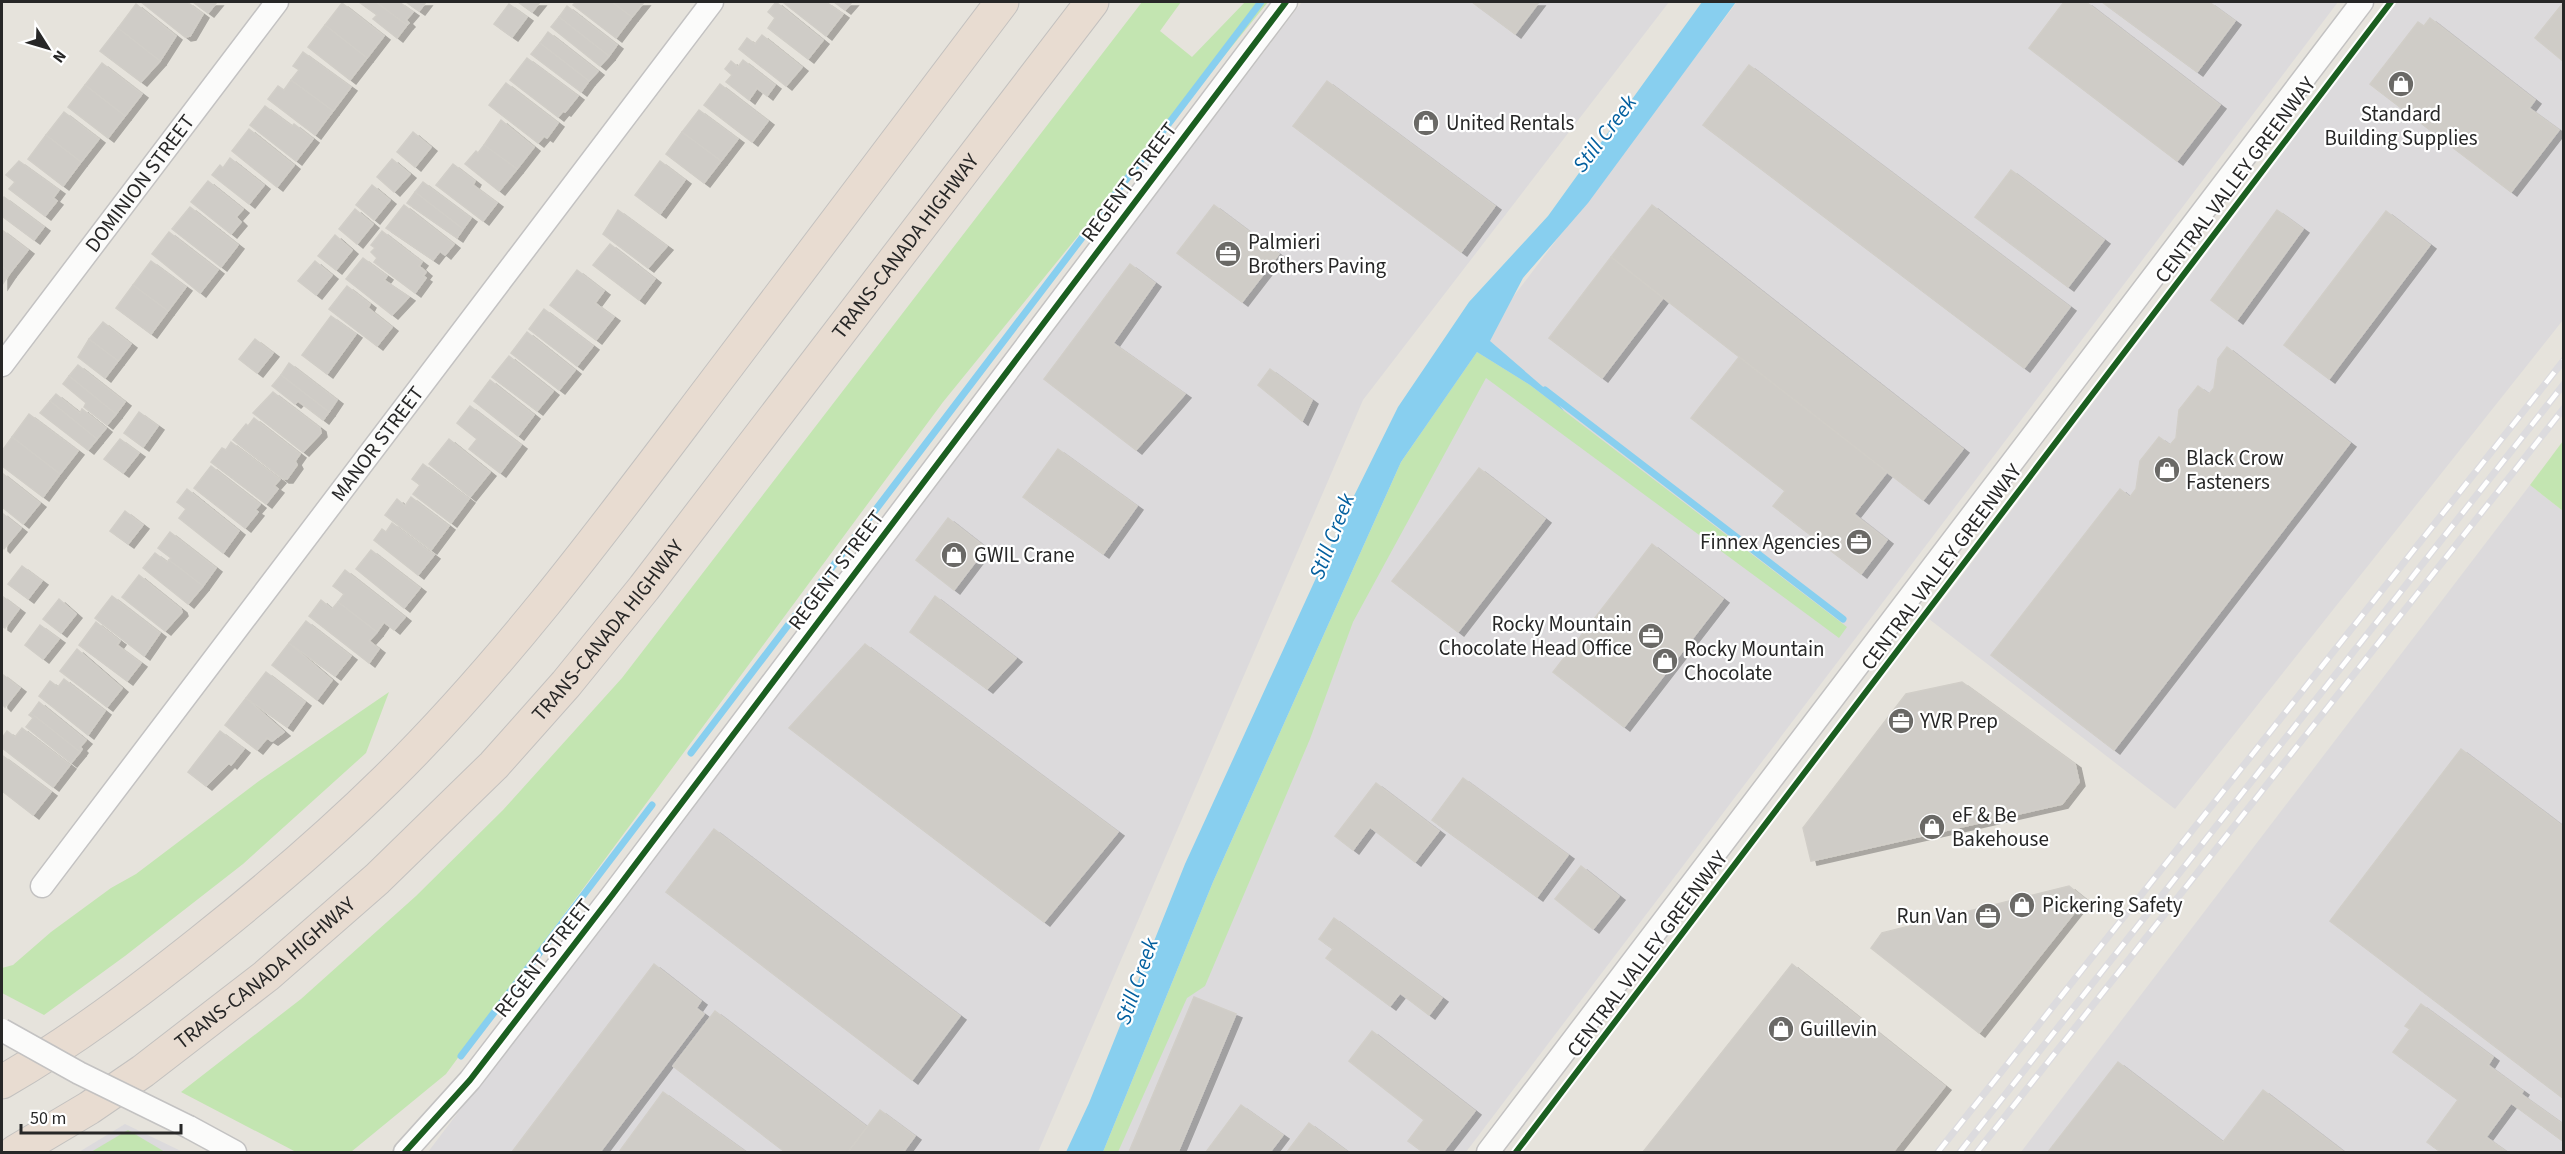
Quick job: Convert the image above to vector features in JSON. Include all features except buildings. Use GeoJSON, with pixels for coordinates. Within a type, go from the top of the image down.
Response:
{"type":"FeatureCollection","features":[{"type":"Feature","properties":{"kind":"highway"},"geometry":{"type":"LineString","coordinates":[[2,1082],[79,1035],[171,966],[262,893],[388,778],[427,736],[524,628],[652,465],[1002,2]]}},
{"type":"Feature","properties":{"kind":"highway","name":"TRANS-CANADA HIGHWAY"},"geometry":{"type":"LineString","coordinates":[[15,1152],[89,1108],[143,1071],[266,976],[378,879],[494,765],[566,684],[644,588],[1092,2]]}},
{"type":"Feature","properties":{"kind":"street","name":"DOMINION STREET"},"geometry":{"type":"LineString","coordinates":[[2,364],[278,2]]}},
{"type":"Feature","properties":{"kind":"street","name":"MANOR STREET"},"geometry":{"type":"LineString","coordinates":[[42,886],[712,2]]}},
{"type":"Feature","properties":{"kind":"street","name":"REGENT STREET"},"geometry":{"type":"LineString","coordinates":[[405,1152],[470,1080],[613,894],[1286,2]]}},
{"type":"Feature","properties":{"kind":"street"},"geometry":{"type":"LineString","coordinates":[[1488,1152],[2362,2]]}},
{"type":"Feature","properties":{"kind":"street"},"geometry":{"type":"LineString","coordinates":[[2,1030],[79,1073],[235,1152]]}},
{"type":"Feature","properties":{"kind":"shaded area"},"geometry":{"type":"Polygon","coordinates":[[[1302,2],[1669,2],[1363,400],[1038,1152],[428,1152],[1302,2]]]}},
{"type":"Feature","properties":{"kind":"shaded area"},"geometry":{"type":"Polygon","coordinates":[[[1737,2],[2338,2],[1466,1152],[1111,1152],[1435,400],[1737,2]]]}},
{"type":"Feature","properties":{"kind":"shaded area"},"geometry":{"type":"Polygon","coordinates":[[[2397,2],[2563,2],[2563,320],[2175,809],[1929,619],[2397,2]]]}},
{"type":"Feature","properties":{"kind":"shaded area"},"geometry":{"type":"Polygon","coordinates":[[[2530,485],[2563,511],[2563,1152],[2021,1152],[2530,485]]]}},
{"type":"Feature","properties":{"kind":"shaded area"},"geometry":{"type":"Polygon","coordinates":[[[125,1124],[183,1152],[79,1152],[125,1124]]]}},
{"type":"Feature","properties":{"kind":"green space"},"geometry":{"type":"Polygon","coordinates":[[[1142,2],[1181,2],[1160,31],[1192,57],[1245,2],[1268,2],[943,402],[446,1074],[351,1152],[296,1152],[181,1092],[301,999],[416,896],[503,810],[622,678],[1142,2]]]}},
{"type":"Feature","properties":{"kind":"green space"},"geometry":{"type":"Polygon","coordinates":[[[1477,352],[1530,385],[1847,627],[1839,638],[1486,378],[1353,622],[1310,739],[1205,986],[1187,998],[1118,1152],[1103,1152],[1213,882],[1401,462],[1477,352]]]}},
{"type":"Feature","properties":{"kind":"green space"},"geometry":{"type":"Polygon","coordinates":[[[2563,441],[2563,511],[2530,485],[2563,441]]]}},
{"type":"Feature","properties":{"kind":"green space"},"geometry":{"type":"Polygon","coordinates":[[[389,692],[366,753],[243,864],[125,956],[44,1015],[2,993],[2,968],[13,965],[51,932],[111,888],[136,874],[259,781],[389,692]]]}},
{"type":"Feature","properties":{"kind":"green space"},"geometry":{"type":"Polygon","coordinates":[[[128,1130],[165,1152],[91,1152],[128,1130]]]}},
{"type":"Feature","properties":{"kind":"water"},"geometry":{"type":"Polygon","coordinates":[[[1702,2],[1736,2],[1588,203],[1523,278],[1490,341],[1549,392],[1564,411],[1530,385],[1477,352],[1401,462],[1213,882],[1103,1152],[1066,1152],[1089,1103],[1185,864],[1349,506],[1398,407],[1469,302],[1548,216],[1702,2]]]}},
{"type":"Feature","properties":{"kind":"waterway"},"geometry":{"type":"LineString","coordinates":[[691,753],[1261,2]]}},
{"type":"Feature","properties":{"kind":"waterway"},"geometry":{"type":"LineString","coordinates":[[1545,390],[1843,619]]}},
{"type":"Feature","properties":{"kind":"waterway"},"geometry":{"type":"LineString","coordinates":[[461,1056],[652,805]]}},
{"type":"Feature","properties":{"kind":"railway"},"geometry":{"type":"LineString","coordinates":[[1938,1152],[2564,360]]}},
{"type":"Feature","properties":{"kind":"railway"},"geometry":{"type":"LineString","coordinates":[[1960,1152],[2564,384]]}},
{"type":"Feature","properties":{"kind":"railway"},"geometry":{"type":"LineString","coordinates":[[1977,1152],[2564,408]]}},
{"type":"Feature","properties":{"kind":"cycle path"},"geometry":{"type":"LineString","coordinates":[[405,1152],[470,1080],[613,894],[1286,2]]}},
{"type":"Feature","properties":{"kind":"cycle path","name":"CENTRAL VALLEY GREENWAY"},"geometry":{"type":"LineString","coordinates":[[1516,1152],[2391,2]]}},
{"type":"Feature","properties":{"kind":"place","name":"Standard Building Supplies"},"geometry":{"type":"Point","coordinates":[2401,84]}},
{"type":"Feature","properties":{"kind":"place","name":"United Rentals"},"geometry":{"type":"Point","coordinates":[1426,123]}},
{"type":"Feature","properties":{"kind":"place","name":"Palmieri Brothers Paving"},"geometry":{"type":"Point","coordinates":[1228,254]}},
{"type":"Feature","properties":{"kind":"place","name":"Black Crow Fasteners"},"geometry":{"type":"Point","coordinates":[2167,470]}},
{"type":"Feature","properties":{"kind":"place","name":"Finnex Agencies"},"geometry":{"type":"Point","coordinates":[1859,542]}},
{"type":"Feature","properties":{"kind":"place","name":"GWIL Crane"},"geometry":{"type":"Point","coordinates":[954,555]}},
{"type":"Feature","properties":{"kind":"place","name":"Rocky Mountain Chocolate Head Office"},"geometry":{"type":"Point","coordinates":[1651,636]}},
{"type":"Feature","properties":{"kind":"place","name":"Rocky Mountain Chocolate"},"geometry":{"type":"Point","coordinates":[1665,661]}},
{"type":"Feature","properties":{"kind":"place","name":"YVR Prep"},"geometry":{"type":"Point","coordinates":[1901,721]}},
{"type":"Feature","properties":{"kind":"place","name":"eF & Be Bakehouse"},"geometry":{"type":"Point","coordinates":[1932,827]}},
{"type":"Feature","properties":{"kind":"place","name":"Pickering Safety"},"geometry":{"type":"Point","coordinates":[2022,905]}},
{"type":"Feature","properties":{"kind":"place","name":"Run Van"},"geometry":{"type":"Point","coordinates":[1988,916]}},
{"type":"Feature","properties":{"kind":"place","name":"Guillevin"},"geometry":{"type":"Point","coordinates":[1781,1029]}},
{"type":"Feature","properties":{"kind":"water label","name":"Still Creek"},"geometry":{"type":"Point","coordinates":[1604,133]}},
{"type":"Feature","properties":{"kind":"water label","name":"Still Creek"},"geometry":{"type":"Point","coordinates":[1331,536]}},
{"type":"Feature","properties":{"kind":"water label","name":"Still Creek"},"geometry":{"type":"Point","coordinates":[1136,981]}}]}
